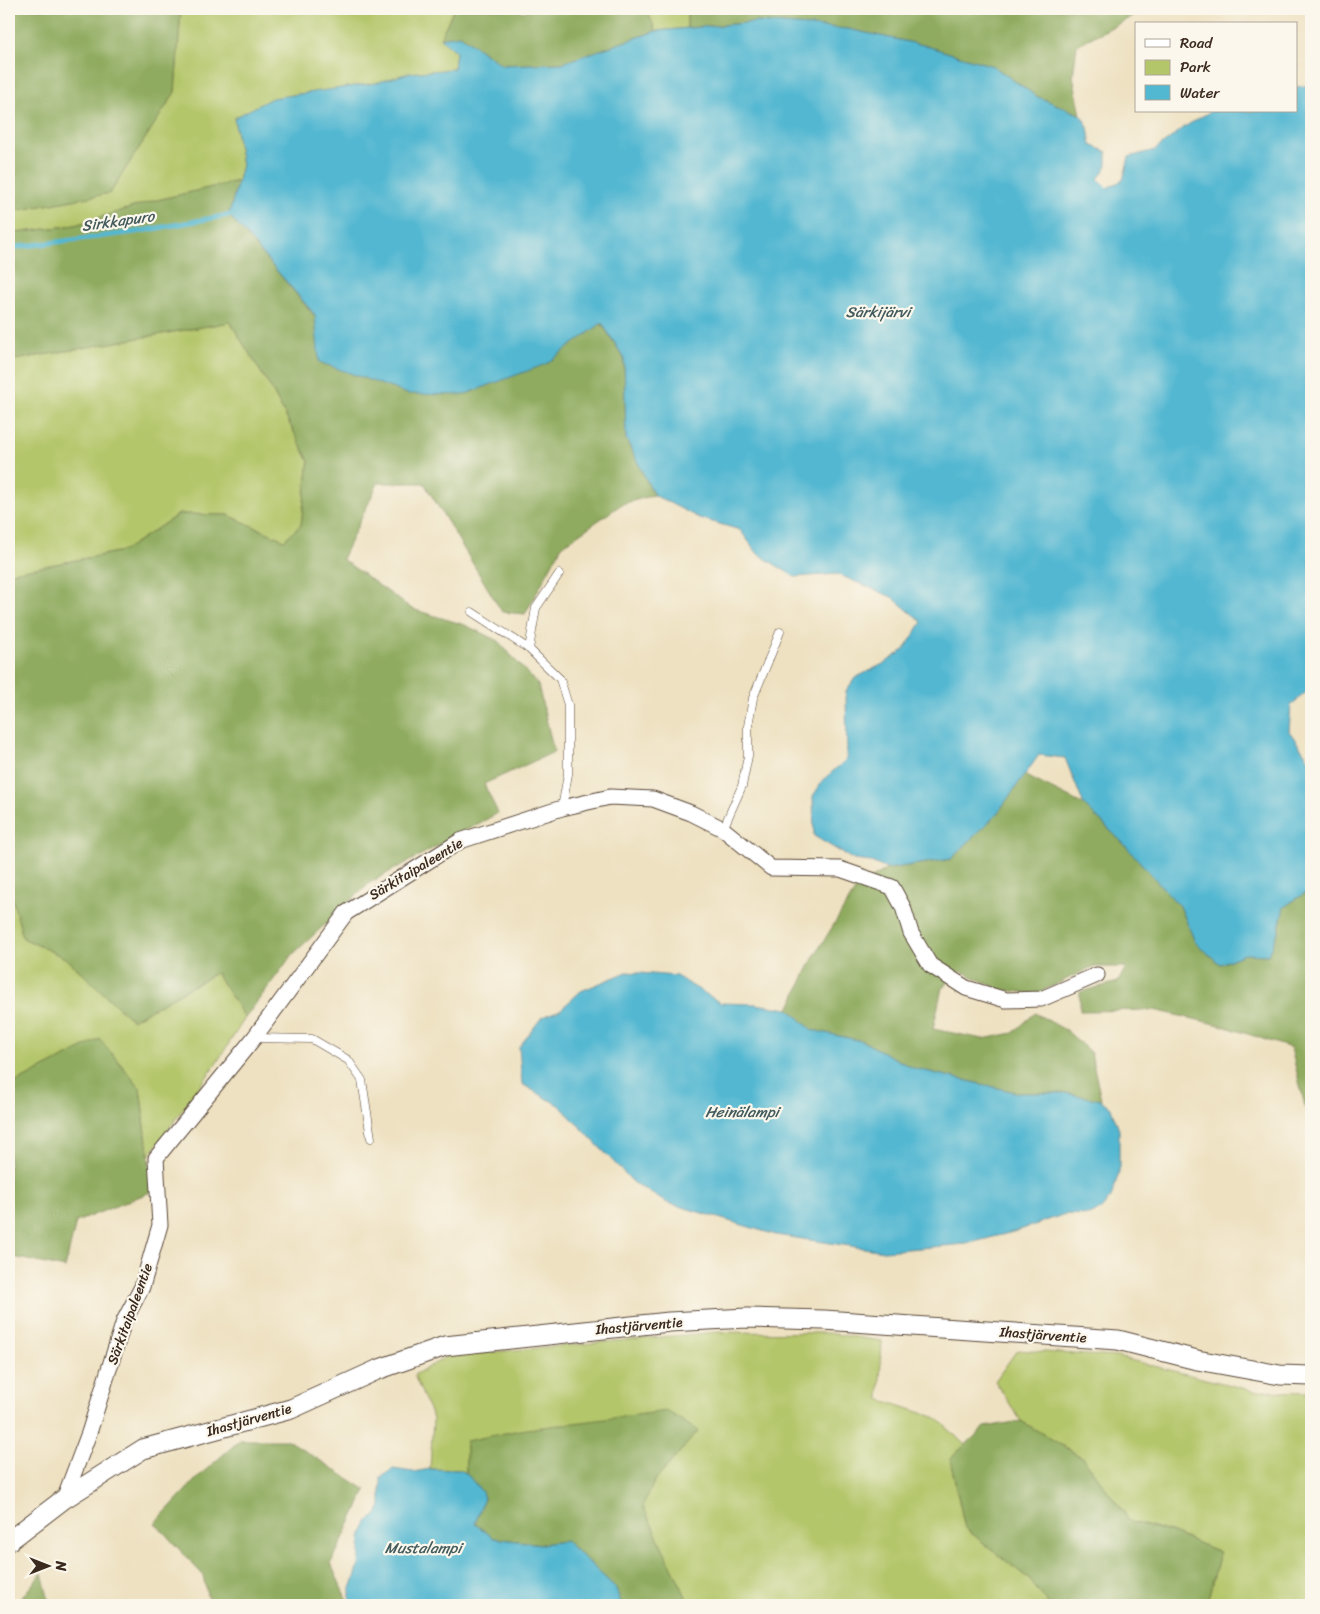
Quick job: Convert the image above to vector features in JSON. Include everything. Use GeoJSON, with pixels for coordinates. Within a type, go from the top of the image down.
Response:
{"type":"FeatureCollection","features":[{"type":"Feature","properties":{"kind":"street","name":"Särkitaipaleentie"},"geometry":{"type":"LineString","coordinates":[[64,1499],[89,1433],[124,1321],[142,1286],[160,1224],[156,1158],[254,1038],[346,913],[460,841],[562,808],[610,797],[653,799],[691,812],[723,829],[771,868],[840,869],[892,888],[903,907],[911,933],[930,965],[966,988],[1006,1000],[1041,999],[1097,975]]}},
{"type":"Feature","properties":{"kind":"street","name":"Ihastjärventie"},"geometry":{"type":"LineString","coordinates":[[9,1541],[64,1499],[143,1449],[291,1409],[377,1370],[445,1346],[669,1322],[747,1318],[824,1320],[1118,1340],[1198,1360],[1280,1375],[1311,1376]]}},
{"type":"Feature","properties":{"kind":"lane"},"geometry":{"type":"LineString","coordinates":[[529,649],[536,608],[559,574]]}},
{"type":"Feature","properties":{"kind":"lane"},"geometry":{"type":"LineString","coordinates":[[472,612],[529,649],[560,679],[568,705],[568,774],[562,808]]}},
{"type":"Feature","properties":{"kind":"lane"},"geometry":{"type":"LineString","coordinates":[[723,829],[742,786],[748,756],[748,726],[753,698],[780,632]]}},
{"type":"Feature","properties":{"kind":"lane"},"geometry":{"type":"LineString","coordinates":[[254,1038],[312,1039],[348,1060],[362,1080],[371,1138]]}},
{"type":"Feature","properties":{"kind":"green space"},"geometry":{"type":"Polygon","coordinates":[[[9,9],[181,9],[175,92],[110,193],[9,212],[9,9]]]}},
{"type":"Feature","properties":{"kind":"green space"},"geometry":{"type":"Polygon","coordinates":[[[181,9],[454,9],[440,38],[456,52],[454,69],[409,73],[376,83],[273,98],[234,118],[242,165],[238,181],[153,201],[75,225],[9,234],[9,212],[110,193],[175,92],[181,9]]]}},
{"type":"Feature","properties":{"kind":"green space"},"geometry":{"type":"Polygon","coordinates":[[[454,9],[513,9],[524,12],[527,9],[623,9],[647,11],[656,31],[562,63],[502,65],[460,35],[440,38],[454,9]]]}},
{"type":"Feature","properties":{"kind":"green space"},"geometry":{"type":"Polygon","coordinates":[[[623,9],[687,9],[687,28],[656,31],[647,11],[623,9]]]}},
{"type":"Feature","properties":{"kind":"green space"},"geometry":{"type":"Polygon","coordinates":[[[687,9],[1147,9],[1077,45],[1073,76],[1081,115],[1036,96],[993,66],[923,45],[848,29],[757,22],[687,28],[687,9]]]}},
{"type":"Feature","properties":{"kind":"green space"},"geometry":{"type":"Polygon","coordinates":[[[238,181],[229,215],[315,316],[546,364],[601,323],[624,358],[626,439],[654,495],[622,504],[562,546],[525,614],[502,612],[424,483],[378,483],[342,559],[412,609],[465,625],[498,641],[538,685],[554,752],[484,784],[498,813],[371,882],[292,955],[245,1018],[216,973],[132,1020],[67,959],[23,938],[9,886],[9,573],[123,551],[179,514],[228,515],[284,540],[301,525],[309,461],[272,390],[230,322],[9,361],[9,234],[75,225],[153,201],[238,181]]]}},
{"type":"Feature","properties":{"kind":"green space"},"geometry":{"type":"Polygon","coordinates":[[[230,322],[272,390],[309,461],[301,525],[284,540],[228,515],[179,514],[123,551],[9,573],[9,361],[230,322]]]}},
{"type":"Feature","properties":{"kind":"green space"},"geometry":{"type":"Polygon","coordinates":[[[1024,775],[1084,805],[1123,843],[1181,908],[1195,942],[1220,964],[1245,954],[1268,955],[1278,932],[1284,907],[1311,889],[1311,1131],[1291,1048],[1220,1025],[1154,1010],[1080,1011],[1080,992],[1118,982],[1126,967],[1092,967],[1036,994],[999,989],[961,971],[942,988],[933,1029],[983,1039],[1013,1033],[1035,1013],[1067,1031],[1091,1053],[1101,1100],[1065,1093],[1019,1093],[913,1068],[862,1041],[812,1030],[789,1009],[813,958],[858,886],[887,869],[951,859],[996,815],[1024,775]]]}},
{"type":"Feature","properties":{"kind":"green space"},"geometry":{"type":"Polygon","coordinates":[[[9,886],[23,938],[67,959],[132,1020],[216,973],[245,1018],[214,1067],[149,1156],[140,1088],[100,1039],[9,1086],[9,886]]]}},
{"type":"Feature","properties":{"kind":"green space"},"geometry":{"type":"Polygon","coordinates":[[[100,1039],[140,1088],[153,1191],[76,1222],[65,1268],[9,1256],[9,1086],[100,1039]]]}},
{"type":"Feature","properties":{"kind":"green space"},"geometry":{"type":"Polygon","coordinates":[[[717,1332],[828,1333],[882,1341],[879,1399],[937,1418],[965,1445],[950,1459],[965,1528],[1029,1579],[1049,1605],[690,1605],[642,1506],[654,1482],[698,1431],[466,1441],[466,1473],[460,1470],[430,1469],[433,1419],[414,1375],[448,1356],[717,1332]]]}},
{"type":"Feature","properties":{"kind":"green space"},"geometry":{"type":"Polygon","coordinates":[[[1017,1350],[1118,1357],[1254,1391],[1311,1392],[1311,1605],[1204,1605],[1208,1599],[1220,1552],[1170,1532],[1131,1522],[1083,1458],[1021,1421],[995,1381],[1017,1350]]]}},
{"type":"Feature","properties":{"kind":"green space"},"geometry":{"type":"Polygon","coordinates":[[[667,1411],[698,1431],[654,1482],[643,1506],[690,1605],[622,1605],[615,1587],[566,1541],[541,1544],[494,1538],[475,1524],[484,1498],[482,1492],[466,1473],[466,1441],[520,1430],[667,1411]]]}},
{"type":"Feature","properties":{"kind":"green space"},"geometry":{"type":"Polygon","coordinates":[[[1021,1421],[1083,1458],[1131,1522],[1170,1532],[1220,1552],[1208,1599],[1204,1605],[1049,1605],[1029,1579],[965,1528],[950,1459],[985,1427],[1021,1421]]]}},
{"type":"Feature","properties":{"kind":"green space"},"geometry":{"type":"Polygon","coordinates":[[[240,1440],[288,1440],[366,1490],[331,1564],[349,1605],[209,1605],[203,1575],[155,1523],[200,1475],[240,1440]]]}},
{"type":"Feature","properties":{"kind":"green space"},"geometry":{"type":"Polygon","coordinates":[[[42,1573],[50,1605],[15,1605],[42,1573]]]}},
{"type":"Feature","properties":{"kind":"water","name":"Särkijärvi"},"geometry":{"type":"Polygon","coordinates":[[[757,22],[848,29],[923,45],[993,66],[1036,96],[1081,115],[1088,127],[1091,145],[1107,152],[1107,166],[1098,179],[1107,188],[1123,180],[1129,157],[1155,150],[1186,126],[1209,112],[1298,112],[1298,87],[1311,85],[1311,688],[1291,705],[1289,731],[1311,762],[1311,889],[1284,907],[1278,932],[1268,955],[1245,954],[1220,964],[1195,942],[1181,908],[1123,843],[1084,805],[1065,758],[1039,755],[996,815],[951,859],[887,869],[871,862],[854,860],[814,836],[813,796],[824,779],[847,759],[846,691],[855,678],[885,663],[904,650],[922,622],[892,597],[837,574],[795,577],[758,554],[740,530],[699,518],[654,495],[626,439],[624,358],[602,323],[546,364],[463,395],[408,394],[319,362],[315,315],[229,215],[242,165],[234,118],[272,98],[376,83],[409,73],[454,69],[456,52],[440,38],[460,35],[502,65],[562,63],[656,31],[757,22]]]}},
{"type":"Feature","properties":{"kind":"water","name":"Heinälampi"},"geometry":{"type":"Polygon","coordinates":[[[627,972],[676,976],[721,1003],[755,1004],[789,1009],[812,1030],[862,1041],[913,1068],[1019,1093],[1065,1093],[1101,1100],[1111,1108],[1119,1130],[1119,1172],[1111,1198],[1099,1211],[1088,1215],[1065,1214],[1017,1231],[966,1244],[884,1251],[776,1235],[665,1202],[633,1182],[560,1106],[522,1084],[519,1047],[542,1017],[560,1010],[581,991],[627,972]]]}},
{"type":"Feature","properties":{"kind":"water","name":"Mustalampi"},"geometry":{"type":"Polygon","coordinates":[[[393,1469],[413,1472],[430,1469],[460,1470],[466,1473],[482,1492],[484,1498],[475,1524],[494,1538],[541,1544],[566,1541],[615,1587],[622,1605],[350,1605],[350,1591],[359,1566],[361,1537],[367,1522],[376,1516],[381,1506],[381,1477],[393,1469]]]}},
{"type":"Feature","properties":{"kind":"waterway","name":"Sirkkapuro"},"geometry":{"type":"LineString","coordinates":[[9,248],[136,232],[229,215]]}}]}
